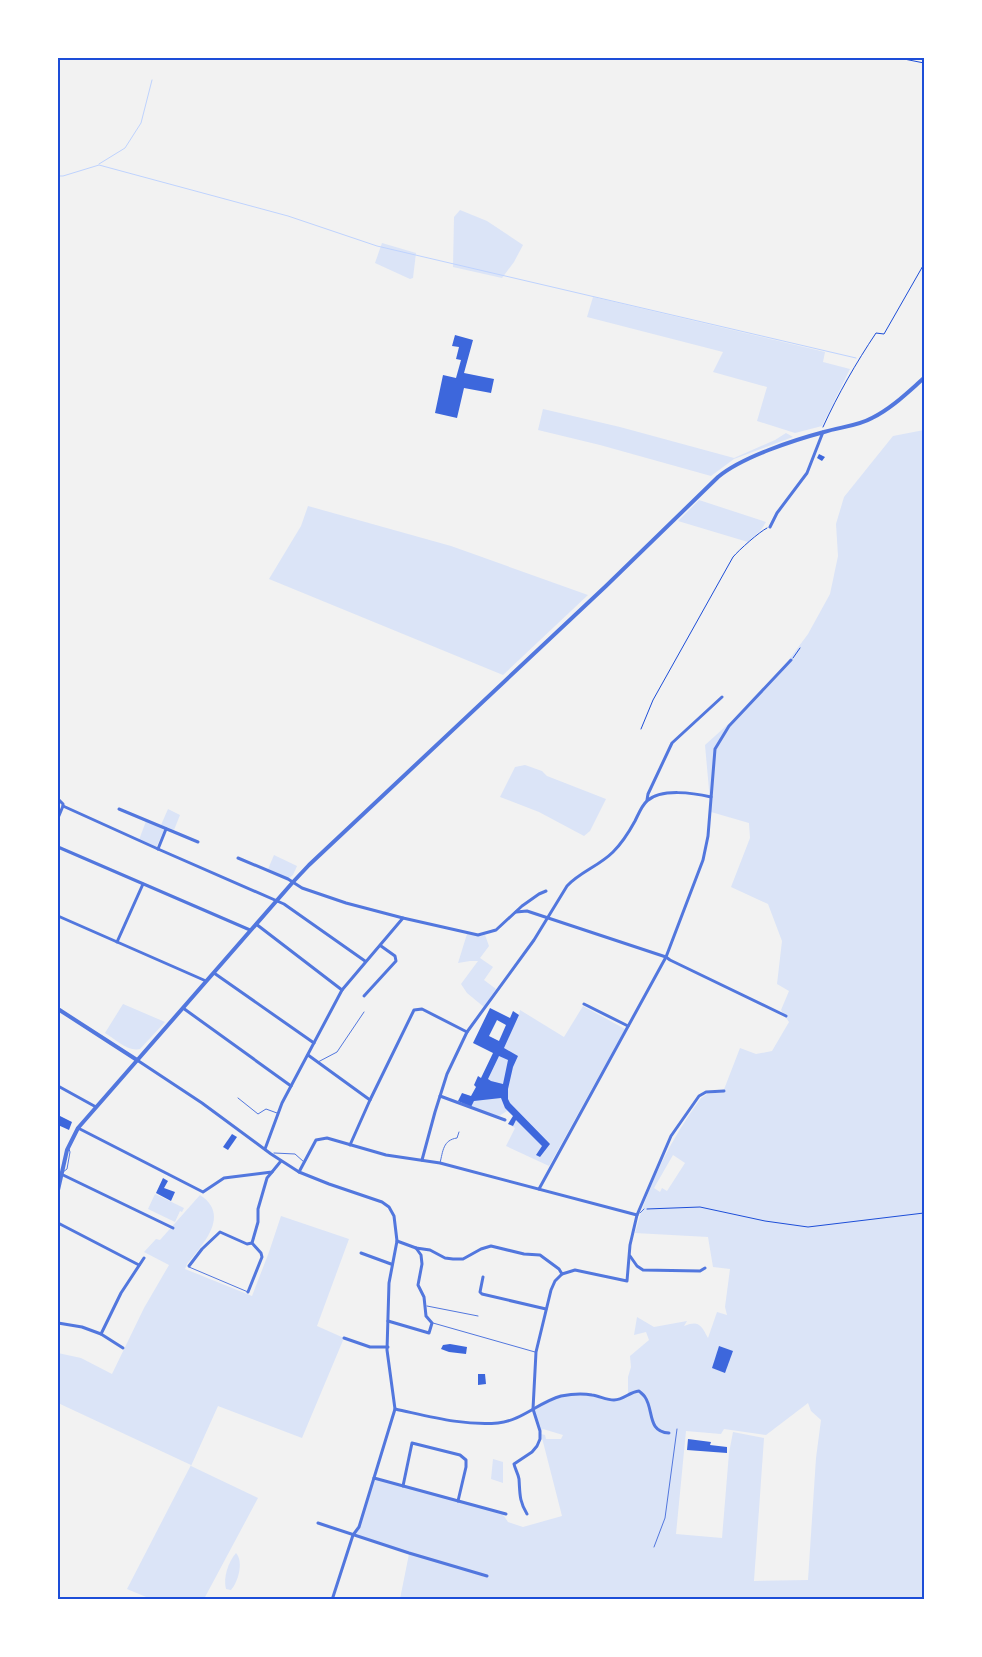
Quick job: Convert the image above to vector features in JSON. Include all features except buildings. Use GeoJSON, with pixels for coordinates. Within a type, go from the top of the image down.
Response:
{"type":"FeatureCollection","features":[{"type":"Feature","properties":{"kind":"street"},"geometry":{"type":"LineString","coordinates":[[58,1190],[60,1174],[69,1146],[78,1128],[293,882],[729,468],[745,460],[824,432],[872,419],[924,378]]}},
{"type":"Feature","properties":{"kind":"street"},"geometry":{"type":"LineString","coordinates":[[770,527],[772,520],[807,473],[824,432]]}},
{"type":"Feature","properties":{"kind":"street"},"geometry":{"type":"LineString","coordinates":[[539,1189],[666,957],[703,860],[708,836],[715,749],[729,726],[791,660]]}},
{"type":"Feature","properties":{"kind":"street"},"geometry":{"type":"LineString","coordinates":[[422,1160],[440,1096],[450,1068],[467,1032],[534,940],[567,886],[613,852],[627,835],[646,801],[672,743],[722,697]]}},
{"type":"Feature","properties":{"kind":"street"},"geometry":{"type":"LineString","coordinates":[[646,801],[662,795],[685,792],[710,798]]}},
{"type":"Feature","properties":{"kind":"street"},"geometry":{"type":"LineString","coordinates":[[58,799],[63,806],[158,850],[284,904],[365,961]]}},
{"type":"Feature","properties":{"kind":"street"},"geometry":{"type":"LineString","coordinates":[[58,818],[63,806]]}},
{"type":"Feature","properties":{"kind":"street"},"geometry":{"type":"LineString","coordinates":[[119,809],[198,842]]}},
{"type":"Feature","properties":{"kind":"street"},"geometry":{"type":"LineString","coordinates":[[158,850],[166,829]]}},
{"type":"Feature","properties":{"kind":"street"},"geometry":{"type":"LineString","coordinates":[[58,847],[250,930]]}},
{"type":"Feature","properties":{"kind":"street"},"geometry":{"type":"LineString","coordinates":[[238,858],[293,882],[302,888],[346,903],[478,935],[496,930],[531,898],[546,891]]}},
{"type":"Feature","properties":{"kind":"street"},"geometry":{"type":"LineString","coordinates":[[117,942],[143,884]]}},
{"type":"Feature","properties":{"kind":"street"},"geometry":{"type":"LineString","coordinates":[[515,912],[527,911],[666,957],[786,1016]]}},
{"type":"Feature","properties":{"kind":"street"},"geometry":{"type":"LineString","coordinates":[[58,916],[206,981]]}},
{"type":"Feature","properties":{"kind":"street"},"geometry":{"type":"LineString","coordinates":[[265,1149],[277,1113],[342,990],[403,918]]}},
{"type":"Feature","properties":{"kind":"street"},"geometry":{"type":"LineString","coordinates":[[256,924],[342,990]]}},
{"type":"Feature","properties":{"kind":"street"},"geometry":{"type":"LineString","coordinates":[[364,996],[396,961],[395,956],[381,946]]}},
{"type":"Feature","properties":{"kind":"street"},"geometry":{"type":"LineString","coordinates":[[214,973],[314,1043]]}},
{"type":"Feature","properties":{"kind":"street"},"geometry":{"type":"LineString","coordinates":[[584,1004],[628,1026]]}},
{"type":"Feature","properties":{"kind":"street"},"geometry":{"type":"LineString","coordinates":[[183,1008],[291,1086]]}},
{"type":"Feature","properties":{"kind":"street"},"geometry":{"type":"LineString","coordinates":[[58,1009],[202,1103],[281,1161],[299,1172],[328,1184],[382,1202],[389,1207],[394,1216],[397,1241],[391,1264],[389,1283],[388,1347],[389,1371],[395,1409],[359,1527],[353,1535],[332,1600]]}},
{"type":"Feature","properties":{"kind":"street"},"geometry":{"type":"LineString","coordinates":[[350,1145],[414,1010],[422,1009],[467,1032]]}},
{"type":"Feature","properties":{"kind":"street"},"geometry":{"type":"LineString","coordinates":[[308,1055],[370,1100]]}},
{"type":"Feature","properties":{"kind":"street"},"geometry":{"type":"LineString","coordinates":[[58,1086],[96,1107]]}},
{"type":"Feature","properties":{"kind":"street"},"geometry":{"type":"LineString","coordinates":[[527,1514],[523,1507],[518,1487],[519,1479],[514,1464],[532,1452],[540,1439],[540,1431],[533,1409],[536,1352],[551,1290],[562,1274],[576,1270],[627,1281],[632,1234],[637,1215],[670,1139],[702,1093],[724,1091]]}},
{"type":"Feature","properties":{"kind":"street"},"geometry":{"type":"LineString","coordinates":[[440,1096],[505,1120]]}},
{"type":"Feature","properties":{"kind":"street"},"geometry":{"type":"LineString","coordinates":[[78,1128],[203,1192],[224,1178],[272,1172]]}},
{"type":"Feature","properties":{"kind":"street"},"geometry":{"type":"LineString","coordinates":[[299,1172],[316,1140],[326,1138],[386,1155],[440,1163],[637,1215]]}},
{"type":"Feature","properties":{"kind":"street"},"geometry":{"type":"LineString","coordinates":[[252,1243],[258,1222],[258,1209],[267,1178],[281,1161]]}},
{"type":"Feature","properties":{"kind":"street"},"geometry":{"type":"LineString","coordinates":[[60,1174],[173,1228]]}},
{"type":"Feature","properties":{"kind":"street"},"geometry":{"type":"LineString","coordinates":[[58,1223],[139,1264]]}},
{"type":"Feature","properties":{"kind":"street"},"geometry":{"type":"LineString","coordinates":[[189,1266],[202,1249],[220,1232],[247,1244],[252,1243]]}},
{"type":"Feature","properties":{"kind":"street"},"geometry":{"type":"LineString","coordinates":[[397,1241],[416,1248],[430,1250],[445,1258],[453,1259],[464,1259],[481,1248],[491,1246],[524,1254],[540,1254],[559,1269],[562,1274]]}},
{"type":"Feature","properties":{"kind":"street"},"geometry":{"type":"LineString","coordinates":[[248,1292],[262,1257],[261,1252],[252,1243]]}},
{"type":"Feature","properties":{"kind":"street"},"geometry":{"type":"LineString","coordinates":[[388,1321],[429,1333],[432,1323],[426,1316],[424,1297],[418,1285],[422,1264],[421,1255],[416,1248]]}},
{"type":"Feature","properties":{"kind":"street"},"geometry":{"type":"LineString","coordinates":[[361,1253],[391,1264]]}},
{"type":"Feature","properties":{"kind":"street"},"geometry":{"type":"LineString","coordinates":[[630,1256],[637,1266],[643,1270],[700,1271],[706,1268]]}},
{"type":"Feature","properties":{"kind":"street"},"geometry":{"type":"LineString","coordinates":[[101,1334],[121,1293],[144,1258]]}},
{"type":"Feature","properties":{"kind":"street"},"geometry":{"type":"LineString","coordinates":[[483,1277],[480,1292],[482,1294],[546,1309]]}},
{"type":"Feature","properties":{"kind":"street"},"geometry":{"type":"LineString","coordinates":[[58,1323],[101,1334],[123,1348]]}},
{"type":"Feature","properties":{"kind":"street"},"geometry":{"type":"LineString","coordinates":[[344,1338],[370,1347],[388,1347]]}},
{"type":"Feature","properties":{"kind":"street"},"geometry":{"type":"LineString","coordinates":[[395,1409],[438,1419],[485,1423],[505,1422],[545,1402],[562,1396],[580,1394],[612,1400],[622,1399],[639,1391],[646,1397],[655,1427],[662,1433],[669,1433]]}},
{"type":"Feature","properties":{"kind":"street"},"geometry":{"type":"LineString","coordinates":[[403,1486],[412,1444],[460,1455],[466,1460],[466,1467],[458,1501]]}},
{"type":"Feature","properties":{"kind":"street"},"geometry":{"type":"LineString","coordinates":[[374,1478],[506,1514]]}},
{"type":"Feature","properties":{"kind":"street"},"geometry":{"type":"LineString","coordinates":[[318,1523],[485,1576]]}},
{"type":"Feature","properties":{"kind":"lane"},"geometry":{"type":"LineString","coordinates":[[318,1062],[337,1052],[364,1012]]}},
{"type":"Feature","properties":{"kind":"lane"},"geometry":{"type":"LineString","coordinates":[[238,1098],[258,1114],[266,1109],[277,1113]]}},
{"type":"Feature","properties":{"kind":"lane"},"geometry":{"type":"LineString","coordinates":[[440,1163],[445,1143],[450,1139],[457,1138],[459,1132]]}},
{"type":"Feature","properties":{"kind":"lane"},"geometry":{"type":"LineString","coordinates":[[272,1154],[295,1154],[304,1162]]}},
{"type":"Feature","properties":{"kind":"lane"},"geometry":{"type":"LineString","coordinates":[[637,1215],[644,1210]]}},
{"type":"Feature","properties":{"kind":"lane"},"geometry":{"type":"LineString","coordinates":[[189,1266],[248,1292]]}},
{"type":"Feature","properties":{"kind":"lane"},"geometry":{"type":"LineString","coordinates":[[424,1306],[478,1316]]}},
{"type":"Feature","properties":{"kind":"lane"},"geometry":{"type":"LineString","coordinates":[[432,1323],[536,1352]]}},
{"type":"Feature","properties":{"kind":"lane"},"geometry":{"type":"LineString","coordinates":[[654,1547],[666,1518],[677,1429]]}},
{"type":"Feature","properties":{"kind":"path"},"geometry":{"type":"LineString","coordinates":[[899,58],[924,63]]}},
{"type":"Feature","properties":{"kind":"path"},"geometry":{"type":"LineString","coordinates":[[824,432],[823,426],[856,363],[876,332],[884,334],[924,264]]}},
{"type":"Feature","properties":{"kind":"path"},"geometry":{"type":"LineString","coordinates":[[640,730],[653,700],[733,557],[742,546],[748,545],[764,529],[770,527]]}},
{"type":"Feature","properties":{"kind":"path"},"geometry":{"type":"LineString","coordinates":[[791,660],[800,648]]}},
{"type":"Feature","properties":{"kind":"path"},"geometry":{"type":"LineString","coordinates":[[644,1210],[700,1207],[765,1221],[808,1227],[924,1213]]}},
{"type":"Feature","properties":{"kind":"shaded area"},"geometry":{"type":"Polygon","coordinates":[[[460,210],[487,221],[523,245],[514,262],[502,278],[453,267],[454,217],[460,210]]]}},
{"type":"Feature","properties":{"kind":"shaded area"},"geometry":{"type":"Polygon","coordinates":[[[382,243],[416,253],[413,278],[410,279],[375,263],[382,243]]]}},
{"type":"Feature","properties":{"kind":"shaded area"},"geometry":{"type":"Polygon","coordinates":[[[593,297],[825,352],[823,362],[850,369],[822,426],[795,433],[757,421],[767,387],[713,372],[723,352],[587,317],[593,297]]]}},
{"type":"Feature","properties":{"kind":"shaded area"},"geometry":{"type":"Polygon","coordinates":[[[543,409],[620,427],[734,458],[775,440],[786,433],[793,437],[734,459],[711,476],[538,430],[543,409]]]}},
{"type":"Feature","properties":{"kind":"shaded area"},"geometry":{"type":"Polygon","coordinates":[[[924,430],[924,1599],[400,1599],[409,1554],[353,1535],[359,1527],[374,1478],[502,1513],[508,1522],[523,1527],[562,1516],[541,1434],[545,1435],[546,1439],[561,1439],[563,1435],[543,1429],[540,1431],[533,1409],[562,1396],[580,1394],[612,1400],[628,1396],[628,1377],[631,1367],[630,1356],[649,1340],[646,1332],[634,1335],[637,1317],[654,1327],[687,1321],[684,1326],[699,1325],[708,1338],[717,1312],[727,1315],[725,1307],[730,1269],[713,1267],[708,1237],[635,1233],[640,1215],[662,1162],[701,1098],[707,1094],[723,1092],[740,1048],[756,1054],[772,1051],[789,1022],[781,1010],[789,991],[777,984],[782,941],[768,904],[731,887],[750,838],[749,823],[711,812],[705,745],[735,718],[782,669],[808,634],[830,594],[838,556],[836,524],[844,497],[893,436],[924,430]],[[673,1155],[654,1188],[660,1192],[662,1188],[667,1191],[685,1163],[673,1155]],[[808,1403],[766,1435],[724,1429],[721,1434],[686,1431],[676,1534],[722,1538],[729,1453],[733,1432],[764,1438],[754,1581],[808,1580],[816,1458],[821,1420],[811,1411],[808,1403]]]}},
{"type":"Feature","properties":{"kind":"shaded area"},"geometry":{"type":"Polygon","coordinates":[[[699,500],[766,522],[761,530],[748,542],[678,521],[699,500]]]}},
{"type":"Feature","properties":{"kind":"shaded area"},"geometry":{"type":"Polygon","coordinates":[[[308,506],[451,546],[588,595],[503,675],[269,579],[301,526],[308,506]]]}},
{"type":"Feature","properties":{"kind":"shaded area"},"geometry":{"type":"Polygon","coordinates":[[[525,765],[542,771],[547,776],[606,799],[590,831],[584,836],[539,812],[500,797],[515,767],[525,765]]]}},
{"type":"Feature","properties":{"kind":"shaded area"},"geometry":{"type":"Polygon","coordinates":[[[168,809],[180,815],[174,830],[161,825],[168,809]]]}},
{"type":"Feature","properties":{"kind":"shaded area"},"geometry":{"type":"Polygon","coordinates":[[[146,821],[164,830],[156,848],[139,840],[146,821]]]}},
{"type":"Feature","properties":{"kind":"shaded area"},"geometry":{"type":"Polygon","coordinates":[[[274,855],[297,866],[293,875],[289,878],[268,869],[274,855]]]}},
{"type":"Feature","properties":{"kind":"shaded area"},"geometry":{"type":"Polygon","coordinates":[[[467,934],[485,935],[489,946],[480,958],[493,967],[484,980],[496,989],[484,1007],[467,993],[461,984],[478,961],[458,963],[467,934]]]}},
{"type":"Feature","properties":{"kind":"shaded area"},"geometry":{"type":"Polygon","coordinates":[[[123,1004],[165,1022],[140,1049],[126,1047],[105,1033],[123,1004]]]}},
{"type":"Feature","properties":{"kind":"shaded area"},"geometry":{"type":"Polygon","coordinates":[[[583,1006],[625,1029],[549,1166],[506,1146],[515,1128],[508,1124],[513,1116],[507,1111],[499,1116],[471,1107],[520,1010],[564,1037],[583,1006]]]}},
{"type":"Feature","properties":{"kind":"shaded area"},"geometry":{"type":"Polygon","coordinates":[[[155,1194],[184,1208],[182,1212],[180,1211],[175,1222],[148,1209],[155,1194]]]}},
{"type":"Feature","properties":{"kind":"shaded area"},"geometry":{"type":"Polygon","coordinates":[[[200,1195],[209,1203],[213,1211],[214,1220],[206,1239],[185,1269],[252,1296],[281,1216],[349,1239],[317,1326],[344,1338],[302,1438],[218,1406],[191,1466],[258,1498],[204,1599],[151,1599],[127,1589],[191,1465],[58,1403],[58,1353],[81,1358],[112,1374],[144,1308],[169,1265],[144,1252],[156,1239],[160,1240],[200,1195]]]}},
{"type":"Feature","properties":{"kind":"shaded area"},"geometry":{"type":"Polygon","coordinates":[[[493,1459],[503,1462],[503,1483],[491,1479],[493,1459]]]}},
{"type":"Feature","properties":{"kind":"shaded area"},"geometry":{"type":"Polygon","coordinates":[[[236,1553],[240,1561],[238,1577],[231,1590],[226,1589],[227,1570],[236,1553]]]}},
{"type":"Feature","properties":{"kind":"waterway"},"geometry":{"type":"LineString","coordinates":[[99,164],[125,148],[141,123],[152,80]]}},
{"type":"Feature","properties":{"kind":"waterway"},"geometry":{"type":"LineString","coordinates":[[58,176],[99,165],[288,216],[377,246],[856,358]]}}]}
